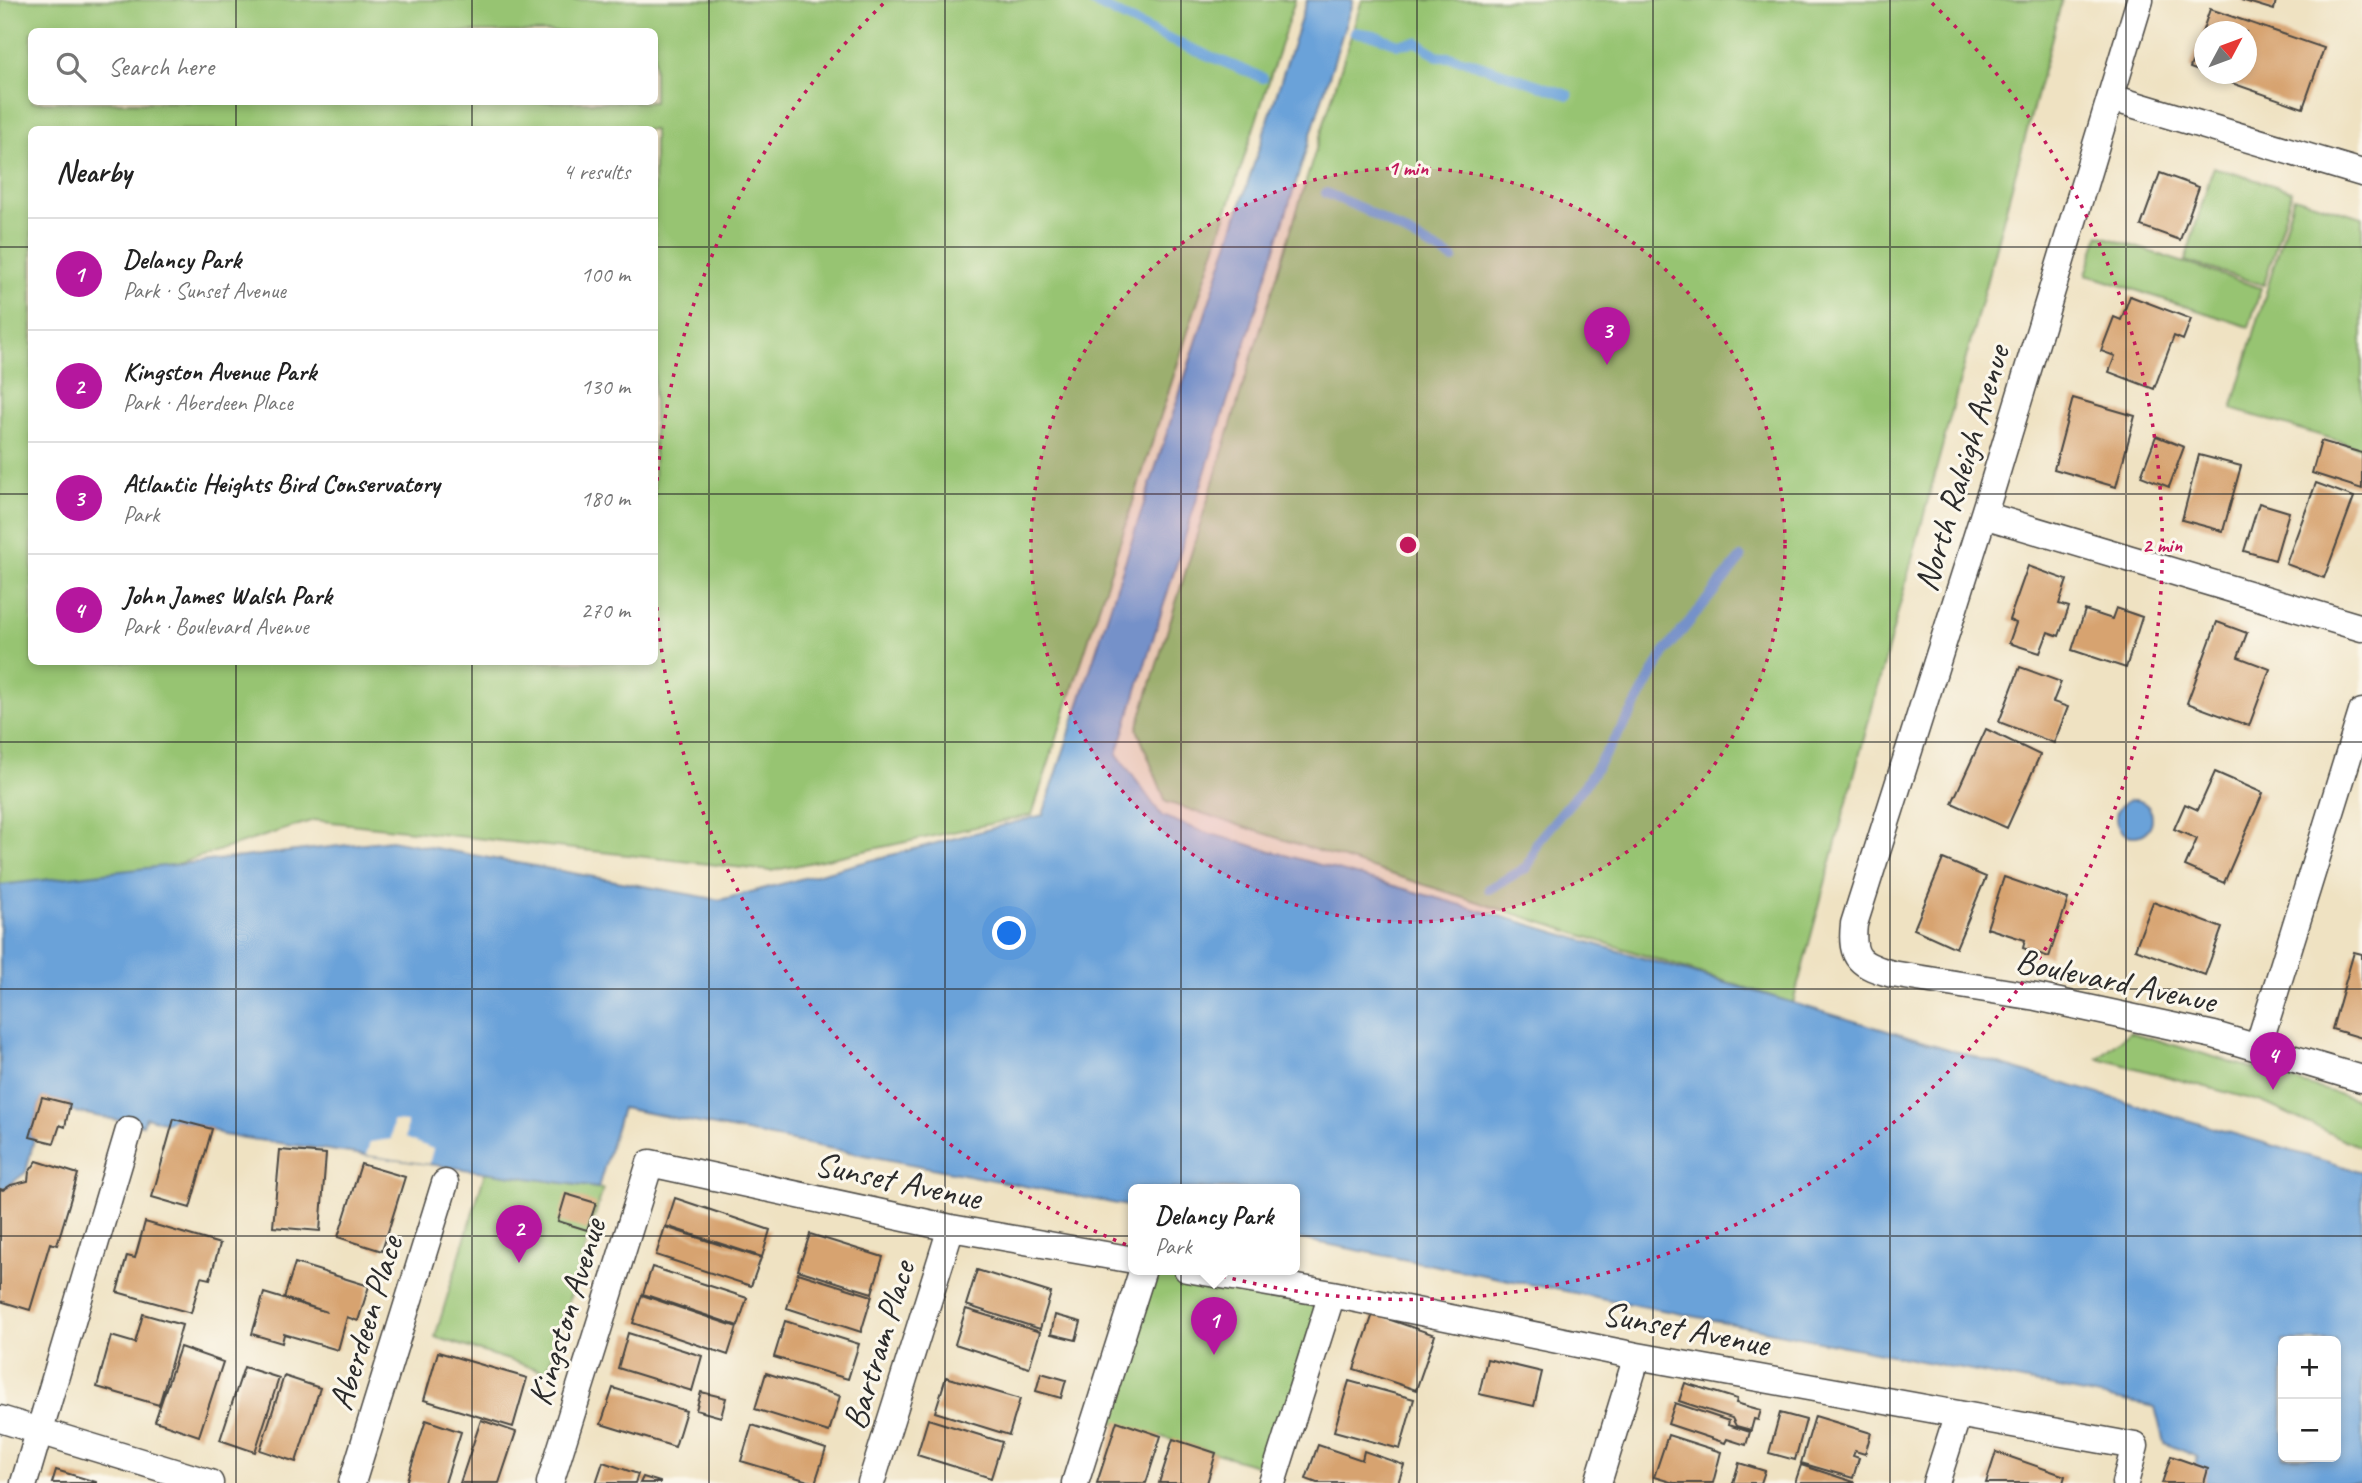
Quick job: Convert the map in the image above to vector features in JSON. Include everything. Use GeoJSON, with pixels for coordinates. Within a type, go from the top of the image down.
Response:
{"type":"FeatureCollection","features":[{"type":"Feature","properties":{"kind":"street","name":"North Raleigh Avenue"},"geometry":{"type":"LineString","coordinates":[[1856,956],[1853,947],[1854,924],[1984,515],[2140,0]]}},
{"type":"Feature","properties":{"kind":"street"},"geometry":{"type":"LineString","coordinates":[[2112,98],[2362,173]]}},
{"type":"Feature","properties":{"kind":"street"},"geometry":{"type":"LineString","coordinates":[[1984,515],[2362,628]]}},
{"type":"Feature","properties":{"kind":"street"},"geometry":{"type":"LineString","coordinates":[[2258,1047],[2362,712]]}},
{"type":"Feature","properties":{"kind":"street","name":"Boulevard Avenue"},"geometry":{"type":"LineString","coordinates":[[1856,956],[1869,967],[1892,974],[2049,1000],[2201,1032],[2362,1079]]}},
{"type":"Feature","properties":{"kind":"street"},"geometry":{"type":"LineString","coordinates":[[24,1483],[129,1130]]}},
{"type":"Feature","properties":{"kind":"street","name":"Sunset Avenue"},"geometry":{"type":"LineString","coordinates":[[650,1163],[951,1228],[1128,1259]]}},
{"type":"Feature","properties":{"kind":"street","name":"Kingston Avenue"},"geometry":{"type":"LineString","coordinates":[[550,1483],[650,1163]]}},
{"type":"Feature","properties":{"kind":"street","name":"Aberdeen Place"},"geometry":{"type":"LineString","coordinates":[[352,1483],[445,1183]]}},
{"type":"Feature","properties":{"kind":"street","name":"Bartram Place"},"geometry":{"type":"LineString","coordinates":[[872,1483],[951,1228]]}},
{"type":"Feature","properties":{"kind":"street"},"geometry":{"type":"LineString","coordinates":[[1075,1483],[1141,1275]]}},
{"type":"Feature","properties":{"kind":"street","name":"Sunset Avenue"},"geometry":{"type":"LineString","coordinates":[[1222,1275],[1332,1294],[1637,1356],[2135,1446],[2125,1483]]}},
{"type":"Feature","properties":{"kind":"street"},"geometry":{"type":"LineString","coordinates":[[1272,1483],[1332,1294]]}},
{"type":"Feature","properties":{"kind":"street"},"geometry":{"type":"LineString","coordinates":[[1598,1483],[1637,1356]]}},
{"type":"Feature","properties":{"kind":"street"},"geometry":{"type":"LineString","coordinates":[[1936,1483],[1958,1414]]}},
{"type":"Feature","properties":{"kind":"street"},"geometry":{"type":"LineString","coordinates":[[0,1419],[209,1483]]}},
{"type":"Feature","properties":{"kind":"green space"},"geometry":{"type":"Polygon","coordinates":[[[0,0],[1295,0],[1032,815],[771,871],[314,820],[0,921],[0,0]]]}},
{"type":"Feature","properties":{"kind":"green space"},"geometry":{"type":"Polygon","coordinates":[[[1362,0],[2062,0],[1793,1003],[1166,802],[1137,729],[1362,0]]]}},
{"type":"Feature","properties":{"kind":"green space"},"geometry":{"type":"Polygon","coordinates":[[[2213,167],[2292,191],[2264,285],[2185,261],[2213,167]]]}},
{"type":"Feature","properties":{"kind":"green space"},"geometry":{"type":"Polygon","coordinates":[[[2294,197],[2362,217],[2362,448],[2232,409],[2294,197]]]}},
{"type":"Feature","properties":{"kind":"green space"},"geometry":{"type":"Polygon","coordinates":[[[2099,235],[2261,288],[2249,327],[2086,274],[2099,235]]]}},
{"type":"Feature","properties":{"kind":"green space"},"geometry":{"type":"Polygon","coordinates":[[[2130,1032],[2362,1101],[2362,1148],[2262,1102],[2098,1058],[2130,1032]]]}},
{"type":"Feature","properties":{"kind":"green space"},"geometry":{"type":"Polygon","coordinates":[[[485,1172],[603,1189],[547,1372],[435,1337],[485,1172]]]}},
{"type":"Feature","properties":{"kind":"green space"},"geometry":{"type":"Polygon","coordinates":[[[1141,1275],[1222,1275],[1332,1294],[1276,1471],[1095,1417],[1141,1275]]]}},
{"type":"Feature","properties":{"kind":"water"},"geometry":{"type":"Polygon","coordinates":[[[1307,0],[1353,0],[1117,754],[1162,816],[1201,831],[1521,922],[2362,1172],[2362,1483],[2189,1483],[2198,1457],[2164,1443],[2155,1407],[1300,1239],[1300,1184],[1128,1184],[1128,1206],[622,1108],[598,1188],[223,1135],[174,1119],[167,1123],[146,1117],[143,1125],[70,1111],[70,1104],[42,1098],[30,1136],[34,1139],[26,1172],[3,1190],[0,1189],[0,885],[391,840],[720,900],[1043,815],[1307,0]]]}},
{"type":"Feature","properties":{"kind":"water"},"geometry":{"type":"Polygon","coordinates":[[[2134,800],[2147,805],[2152,818],[2147,831],[2134,836],[2121,831],[2116,818],[2121,805],[2134,800]]]}},
{"type":"Feature","properties":{"kind":"pier"},"geometry":{"type":"Polygon","coordinates":[[[393,1121],[407,1122],[406,1138],[433,1149],[429,1164],[366,1155],[370,1142],[391,1139],[393,1121]]]}},
{"type":"Feature","properties":{"kind":"building"},"geometry":{"type":"Polygon","coordinates":[[[2241,0],[2276,0],[2274,10],[2241,0]]]}},
{"type":"Feature","properties":{"kind":"building"},"geometry":{"type":"Polygon","coordinates":[[[2210,9],[2245,21],[2206,21],[2210,9]]]}},
{"type":"Feature","properties":{"kind":"building"},"geometry":{"type":"Polygon","coordinates":[[[2257,25],[2324,48],[2303,108],[2235,84],[2257,84],[2257,25]]]}},
{"type":"Feature","properties":{"kind":"building"},"geometry":{"type":"Polygon","coordinates":[[[2160,173],[2199,187],[2180,240],[2141,226],[2160,173]]]}},
{"type":"Feature","properties":{"kind":"building"},"geometry":{"type":"Polygon","coordinates":[[[2130,296],[2191,319],[2183,340],[2174,336],[2154,389],[2109,372],[2115,356],[2101,351],[2114,317],[2121,320],[2130,296]]]}},
{"type":"Feature","properties":{"kind":"building"},"geometry":{"type":"Polygon","coordinates":[[[2073,398],[2135,416],[2116,487],[2054,469],[2073,398]]]}},
{"type":"Feature","properties":{"kind":"building"},"geometry":{"type":"Polygon","coordinates":[[[2156,436],[2184,447],[2169,487],[2141,476],[2156,436]]]}},
{"type":"Feature","properties":{"kind":"building"},"geometry":{"type":"Polygon","coordinates":[[[2321,441],[2362,453],[2362,489],[2312,473],[2321,441]]]}},
{"type":"Feature","properties":{"kind":"building"},"geometry":{"type":"Polygon","coordinates":[[[2199,455],[2241,466],[2223,531],[2182,520],[2199,455]]]}},
{"type":"Feature","properties":{"kind":"building"},"geometry":{"type":"Polygon","coordinates":[[[2316,483],[2354,497],[2324,578],[2286,564],[2316,483]]]}},
{"type":"Feature","properties":{"kind":"building"},"geometry":{"type":"Polygon","coordinates":[[[2259,503],[2289,512],[2275,560],[2244,551],[2259,503]]]}},
{"type":"Feature","properties":{"kind":"building"},"geometry":{"type":"Polygon","coordinates":[[[2028,566],[2067,580],[2059,604],[2069,607],[2059,636],[2048,632],[2040,653],[2009,643],[2016,623],[2009,620],[2028,566]]]}},
{"type":"Feature","properties":{"kind":"building"},"geometry":{"type":"Polygon","coordinates":[[[2116,608],[2142,617],[2126,668],[2072,650],[2085,610],[2112,619],[2116,608]]]}},
{"type":"Feature","properties":{"kind":"building"},"geometry":{"type":"Polygon","coordinates":[[[2217,622],[2247,633],[2238,657],[2270,669],[2249,726],[2187,703],[2217,622]]]}},
{"type":"Feature","properties":{"kind":"building"},"geometry":{"type":"Polygon","coordinates":[[[2020,667],[2061,682],[2053,702],[2068,707],[2054,743],[1999,722],[2020,667]]]}},
{"type":"Feature","properties":{"kind":"building"},"geometry":{"type":"Polygon","coordinates":[[[1986,729],[2040,755],[2007,828],[1952,803],[1986,729]]]}},
{"type":"Feature","properties":{"kind":"building"},"geometry":{"type":"Polygon","coordinates":[[[2215,772],[2263,793],[2224,883],[2185,866],[2197,839],[2174,829],[2185,804],[2198,810],[2215,772]]]}},
{"type":"Feature","properties":{"kind":"building"},"geometry":{"type":"Polygon","coordinates":[[[1943,859],[1986,877],[1956,948],[1914,929],[1943,859]]]}},
{"type":"Feature","properties":{"kind":"building"},"geometry":{"type":"Polygon","coordinates":[[[2004,877],[2068,899],[2049,957],[2023,948],[2025,940],[1987,928],[2004,877]]]}},
{"type":"Feature","properties":{"kind":"building"},"geometry":{"type":"Polygon","coordinates":[[[2153,902],[2222,928],[2205,975],[2135,949],[2153,902]]]}},
{"type":"Feature","properties":{"kind":"building"},"geometry":{"type":"Polygon","coordinates":[[[2354,952],[2362,954],[2362,1038],[2332,1029],[2354,952]]]}},
{"type":"Feature","properties":{"kind":"building"},"geometry":{"type":"Polygon","coordinates":[[[42,1097],[70,1104],[65,1127],[60,1125],[54,1143],[30,1137],[42,1097]]]}},
{"type":"Feature","properties":{"kind":"building"},"geometry":{"type":"Polygon","coordinates":[[[174,1119],[212,1129],[190,1208],[152,1197],[174,1119]]]}},
{"type":"Feature","properties":{"kind":"building"},"geometry":{"type":"Polygon","coordinates":[[[280,1150],[326,1154],[320,1231],[273,1227],[280,1150]]]}},
{"type":"Feature","properties":{"kind":"building"},"geometry":{"type":"Polygon","coordinates":[[[37,1161],[78,1174],[57,1245],[50,1243],[30,1310],[0,1301],[0,1189],[28,1181],[29,1172],[37,1161]]]}},
{"type":"Feature","properties":{"kind":"building"},"geometry":{"type":"Polygon","coordinates":[[[361,1164],[405,1177],[382,1251],[338,1237],[361,1164]]]}},
{"type":"Feature","properties":{"kind":"building"},"geometry":{"type":"Polygon","coordinates":[[[566,1194],[596,1203],[587,1230],[558,1221],[566,1194]]]}},
{"type":"Feature","properties":{"kind":"building"},"geometry":{"type":"Polygon","coordinates":[[[675,1198],[770,1230],[762,1257],[666,1226],[675,1198]]]}},
{"type":"Feature","properties":{"kind":"building"},"geometry":{"type":"Polygon","coordinates":[[[145,1222],[220,1244],[210,1279],[201,1277],[191,1313],[117,1292],[127,1256],[135,1258],[145,1222]]]}},
{"type":"Feature","properties":{"kind":"building"},"geometry":{"type":"Polygon","coordinates":[[[665,1227],[761,1258],[751,1286],[656,1255],[665,1227]]]}},
{"type":"Feature","properties":{"kind":"building"},"geometry":{"type":"Polygon","coordinates":[[[810,1234],[883,1257],[872,1293],[798,1270],[810,1234]]]}},
{"type":"Feature","properties":{"kind":"building"},"geometry":{"type":"Polygon","coordinates":[[[295,1263],[369,1286],[358,1321],[347,1317],[338,1350],[284,1334],[282,1343],[252,1334],[264,1293],[327,1312],[284,1298],[295,1263]]]}},
{"type":"Feature","properties":{"kind":"building"},"geometry":{"type":"Polygon","coordinates":[[[652,1267],[747,1298],[738,1326],[643,1294],[652,1267]]]}},
{"type":"Feature","properties":{"kind":"building"},"geometry":{"type":"Polygon","coordinates":[[[977,1270],[1051,1293],[1040,1329],[966,1305],[977,1270]]]}},
{"type":"Feature","properties":{"kind":"building"},"geometry":{"type":"Polygon","coordinates":[[[798,1273],[872,1296],[861,1332],[787,1308],[798,1273]]]}},
{"type":"Feature","properties":{"kind":"building"},"geometry":{"type":"Polygon","coordinates":[[[642,1295],[737,1327],[728,1355],[633,1323],[642,1295]]]}},
{"type":"Feature","properties":{"kind":"building"},"geometry":{"type":"Polygon","coordinates":[[[966,1309],[1040,1332],[1029,1368],[955,1344],[966,1309]]]}},
{"type":"Feature","properties":{"kind":"building"},"geometry":{"type":"Polygon","coordinates":[[[143,1314],[182,1325],[159,1405],[97,1387],[111,1336],[135,1343],[143,1314]]]}},
{"type":"Feature","properties":{"kind":"building"},"geometry":{"type":"Polygon","coordinates":[[[1373,1314],[1435,1335],[1416,1390],[1354,1369],[1373,1314]]]}},
{"type":"Feature","properties":{"kind":"building"},"geometry":{"type":"Polygon","coordinates":[[[1055,1315],[1081,1322],[1076,1340],[1051,1334],[1055,1315]]]}},
{"type":"Feature","properties":{"kind":"building"},"geometry":{"type":"Polygon","coordinates":[[[785,1321],[859,1344],[848,1379],[774,1357],[785,1321]]]}},
{"type":"Feature","properties":{"kind":"building"},"geometry":{"type":"Polygon","coordinates":[[[628,1333],[702,1356],[692,1391],[618,1368],[628,1333]]]}},
{"type":"Feature","properties":{"kind":"building"},"geometry":{"type":"Polygon","coordinates":[[[180,1347],[223,1362],[199,1436],[155,1421],[180,1347]]]}},
{"type":"Feature","properties":{"kind":"building"},"geometry":{"type":"Polygon","coordinates":[[[438,1352],[527,1378],[513,1427],[424,1400],[438,1352]]]}},
{"type":"Feature","properties":{"kind":"building"},"geometry":{"type":"Polygon","coordinates":[[[1487,1359],[1542,1372],[1534,1406],[1479,1394],[1487,1359]]]}},
{"type":"Feature","properties":{"kind":"building"},"geometry":{"type":"Polygon","coordinates":[[[244,1367],[279,1378],[255,1452],[220,1440],[244,1367]]]}},
{"type":"Feature","properties":{"kind":"building"},"geometry":{"type":"Polygon","coordinates":[[[766,1373],[840,1396],[829,1432],[755,1409],[766,1373]]]}},
{"type":"Feature","properties":{"kind":"building"},"geometry":{"type":"Polygon","coordinates":[[[1041,1373],[1066,1380],[1061,1398],[1036,1391],[1041,1373]]]}},
{"type":"Feature","properties":{"kind":"building"},"geometry":{"type":"Polygon","coordinates":[[[284,1376],[320,1388],[296,1462],[260,1450],[284,1376]]]}},
{"type":"Feature","properties":{"kind":"building"},"geometry":{"type":"Polygon","coordinates":[[[946,1377],[1020,1399],[1009,1435],[935,1412],[946,1377]]]}},
{"type":"Feature","properties":{"kind":"building"},"geometry":{"type":"Polygon","coordinates":[[[1349,1381],[1414,1399],[1400,1449],[1334,1431],[1349,1381]]]}},
{"type":"Feature","properties":{"kind":"building"},"geometry":{"type":"Polygon","coordinates":[[[1685,1383],[1737,1399],[1736,1403],[1761,1410],[1758,1420],[1754,1419],[1751,1430],[1736,1426],[1732,1418],[1679,1401],[1685,1383]]]}},
{"type":"Feature","properties":{"kind":"building"},"geometry":{"type":"Polygon","coordinates":[[[613,1388],[686,1411],[675,1447],[601,1424],[613,1388]]]}},
{"type":"Feature","properties":{"kind":"building"},"geometry":{"type":"Polygon","coordinates":[[[701,1392],[726,1398],[721,1417],[696,1410],[701,1392]]]}},
{"type":"Feature","properties":{"kind":"building"},"geometry":{"type":"Polygon","coordinates":[[[1675,1403],[1729,1421],[1728,1425],[1750,1432],[1746,1445],[1727,1439],[1725,1443],[1668,1424],[1675,1403]]]}},
{"type":"Feature","properties":{"kind":"building"},"geometry":{"type":"Polygon","coordinates":[[[1780,1413],[1806,1420],[1795,1460],[1769,1453],[1780,1413]]]}},
{"type":"Feature","properties":{"kind":"building"},"geometry":{"type":"Polygon","coordinates":[[[1815,1416],[1871,1433],[1865,1454],[1855,1451],[1853,1456],[1859,1458],[1853,1478],[1801,1463],[1815,1416]]]}},
{"type":"Feature","properties":{"kind":"building"},"geometry":{"type":"Polygon","coordinates":[[[928,1419],[1002,1442],[991,1478],[917,1455],[928,1419]]]}},
{"type":"Feature","properties":{"kind":"building"},"geometry":{"type":"Polygon","coordinates":[[[426,1420],[461,1432],[445,1483],[406,1483],[426,1420]]]}},
{"type":"Feature","properties":{"kind":"building"},"geometry":{"type":"Polygon","coordinates":[[[481,1420],[516,1432],[499,1483],[460,1483],[481,1420]]]}},
{"type":"Feature","properties":{"kind":"building"},"geometry":{"type":"Polygon","coordinates":[[[1117,1421],[1161,1436],[1146,1483],[1097,1483],[1117,1421]]]}},
{"type":"Feature","properties":{"kind":"building"},"geometry":{"type":"Polygon","coordinates":[[[752,1425],[826,1449],[815,1483],[741,1461],[752,1425]]]}},
{"type":"Feature","properties":{"kind":"building"},"geometry":{"type":"Polygon","coordinates":[[[1668,1435],[1721,1452],[1713,1483],[1674,1483],[1654,1477],[1668,1435]]]}},
{"type":"Feature","properties":{"kind":"building"},"geometry":{"type":"Polygon","coordinates":[[[1173,1439],[1216,1453],[1207,1483],[1159,1483],[1173,1439]]]}},
{"type":"Feature","properties":{"kind":"building"},"geometry":{"type":"Polygon","coordinates":[[[1318,1445],[1362,1460],[1364,1451],[1404,1465],[1398,1483],[1317,1483],[1306,1479],[1318,1445]]]}},
{"type":"Feature","properties":{"kind":"building"},"geometry":{"type":"Polygon","coordinates":[[[1996,1452],[2065,1476],[2063,1483],[1986,1483],[1996,1452]]]}},
{"type":"Feature","properties":{"kind":"building"},"geometry":{"type":"Polygon","coordinates":[[[2171,1456],[2208,1469],[2204,1483],[2162,1483],[2171,1456]]]}},
{"type":"Feature","properties":{"kind":"building"},"geometry":{"type":"Polygon","coordinates":[[[603,1462],[638,1474],[635,1483],[596,1483],[603,1462]]]}},
{"type":"Feature","properties":{"kind":"building"},"geometry":{"type":"Polygon","coordinates":[[[1739,1463],[1765,1471],[1761,1483],[1733,1483],[1739,1463]]]}},
{"type":"Feature","properties":{"kind":"building"},"geometry":{"type":"Polygon","coordinates":[[[1801,1465],[1854,1482],[1854,1483],[1795,1483],[1801,1465]]]}},
{"type":"Feature","properties":{"kind":"building"},"geometry":{"type":"Polygon","coordinates":[[[56,1470],[96,1482],[96,1483],[52,1483],[56,1470]]]}},
{"type":"Feature","properties":{"kind":"building"},"geometry":{"type":"Polygon","coordinates":[[[643,1477],[660,1482],[660,1483],[640,1483],[643,1477]]]}},
{"type":"Feature","properties":{"kind":"waterway"},"geometry":{"type":"LineString","coordinates":[[1089,0],[1168,39],[1263,78]]}},
{"type":"Feature","properties":{"kind":"waterway"},"geometry":{"type":"LineString","coordinates":[[1354,32],[1374,35],[1398,44],[1417,42],[1439,57],[1470,62],[1568,95]]}},
{"type":"Feature","properties":{"kind":"waterway"},"geometry":{"type":"LineString","coordinates":[[1326,193],[1363,209],[1453,259]]}},
{"type":"Feature","properties":{"kind":"waterway"},"geometry":{"type":"LineString","coordinates":[[1489,889],[1526,868],[1537,842],[1585,785],[1632,712],[1664,653],[1741,558]]}},
{"type":"Feature","properties":{"kind":"place","name":"Atlantic Heights Bird Conservatory"},"geometry":{"type":"Point","coordinates":[1607,365]}},
{"type":"Feature","properties":{"kind":"place","name":"John James Walsh Park"},"geometry":{"type":"Point","coordinates":[2273,1090]}},
{"type":"Feature","properties":{"kind":"place","name":"Kingston Avenue Park"},"geometry":{"type":"Point","coordinates":[519,1263]}},
{"type":"Feature","properties":{"kind":"place","name":"Delancy Park"},"geometry":{"type":"Point","coordinates":[1214,1355]}}]}
